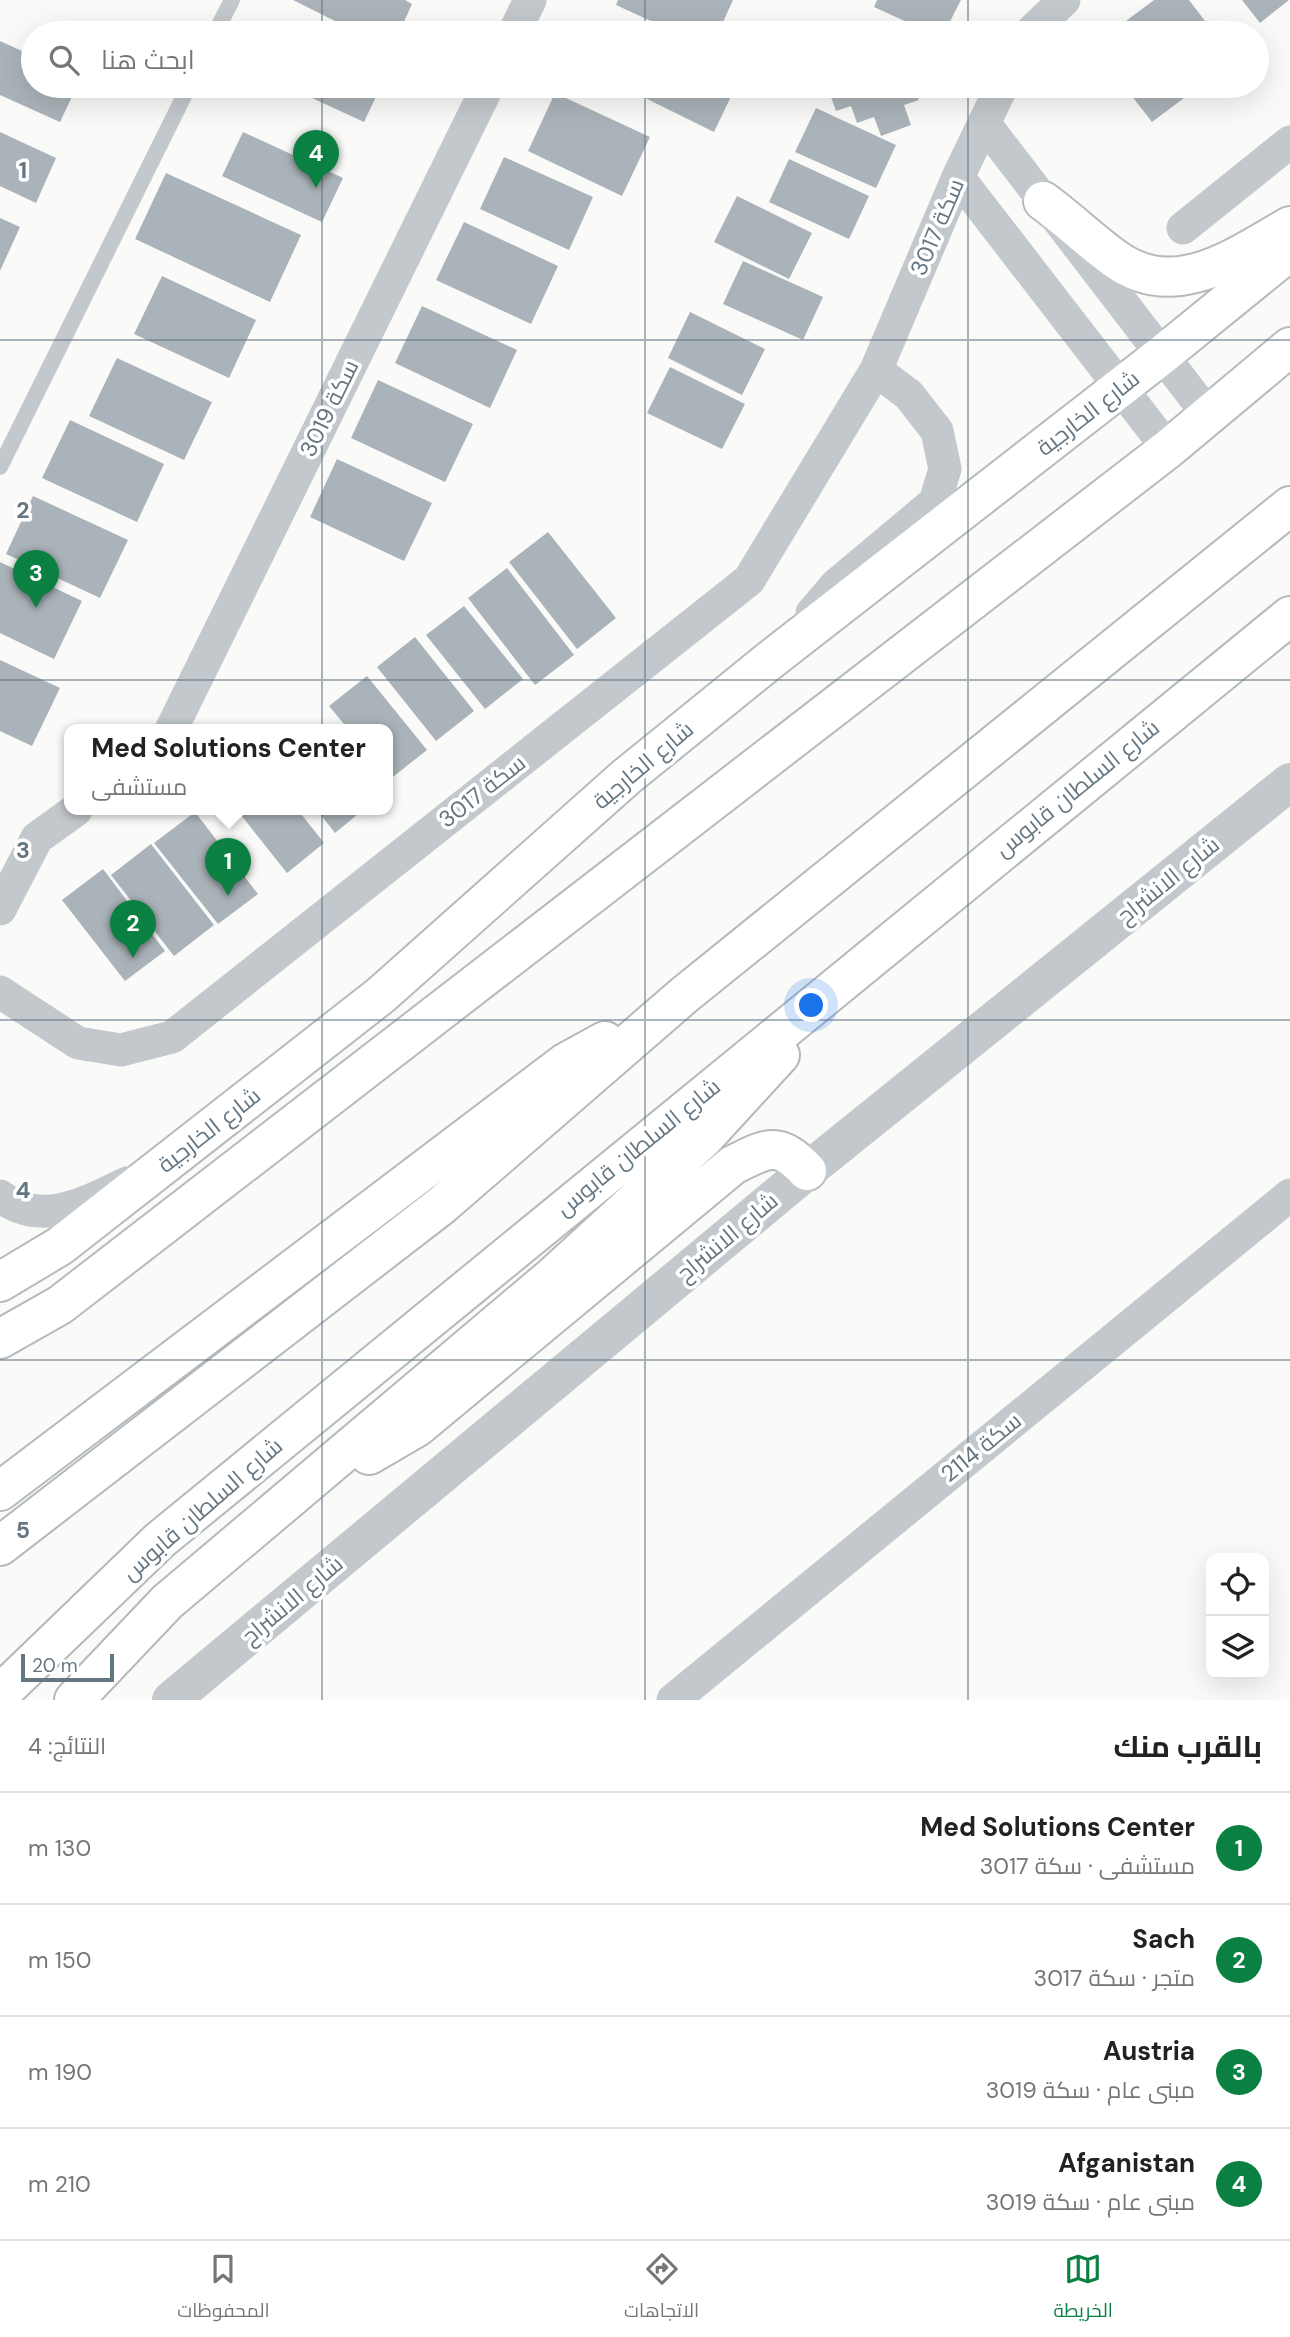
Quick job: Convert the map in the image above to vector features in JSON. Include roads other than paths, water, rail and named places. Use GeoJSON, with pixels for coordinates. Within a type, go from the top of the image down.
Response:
{"type":"FeatureCollection","features":[{"type":"Feature","properties":{"kind":"main road"},"geometry":{"type":"LineString","coordinates":[[1043,201],[1079,226],[1115,260],[1161,279],[1213,269],[1290,226]]}},
{"type":"Feature","properties":{"kind":"main road","name":"شارع الخارجية"},"geometry":{"type":"LineString","coordinates":[[0,1282],[60,1246],[381,995],[626,777],[769,661],[1163,355],[1290,251]]}},
{"type":"Feature","properties":{"kind":"main road","name":"شارع الخارجية"},"geometry":{"type":"LineString","coordinates":[[0,1339],[60,1305],[1168,449],[1290,347]]}},
{"type":"Feature","properties":{"kind":"main road"},"geometry":{"type":"LineString","coordinates":[[0,1546],[442,1206],[683,996],[1290,506]]}},
{"type":"Feature","properties":{"kind":"main road","name":"شارع السلطان قابوس"},"geometry":{"type":"LineString","coordinates":[[0,1695],[160,1540],[1290,616]]}},
{"type":"Feature","properties":{"kind":"main road"},"geometry":{"type":"LineString","coordinates":[[74,1700],[167,1602],[552,1277],[704,1138],[870,957]]}},
{"type":"Feature","properties":{"kind":"main road"},"geometry":{"type":"LineString","coordinates":[[0,1491],[565,1063],[683,996]]}},
{"type":"Feature","properties":{"kind":"main road"},"geometry":{"type":"LineString","coordinates":[[277,1509],[417,1427],[733,1165],[761,1151],[776,1148],[794,1156],[807,1171]]}},
{"type":"Feature","properties":{"kind":"street"},"geometry":{"type":"LineString","coordinates":[[520,21],[530,0]]}},
{"type":"Feature","properties":{"kind":"street"},"geometry":{"type":"LineString","coordinates":[[1042,21],[1064,0]]}},
{"type":"Feature","properties":{"kind":"street","name":"سكة 3019"},"geometry":{"type":"LineString","coordinates":[[174,724],[482,98]]}},
{"type":"Feature","properties":{"kind":"street","name":"سكة 3017"},"geometry":{"type":"LineString","coordinates":[[0,992],[78,1043],[121,1050],[172,1037],[749,580],[876,370],[958,177],[996,98]]}},
{"type":"Feature","properties":{"kind":"street"},"geometry":{"type":"LineString","coordinates":[[984,123],[1209,416]]}},
{"type":"Feature","properties":{"kind":"street"},"geometry":{"type":"LineString","coordinates":[[1183,228],[1290,142]]}},
{"type":"Feature","properties":{"kind":"street"},"geometry":{"type":"LineString","coordinates":[[958,177],[1168,449]]}},
{"type":"Feature","properties":{"kind":"street"},"geometry":{"type":"LineString","coordinates":[[769,661],[836,585],[935,502],[946,469],[937,431],[909,395],[876,370]]}},
{"type":"Feature","properties":{"kind":"street","name":"شارع الانشراح"},"geometry":{"type":"LineString","coordinates":[[171,1700],[807,1171],[1290,782]]}},
{"type":"Feature","properties":{"kind":"street"},"geometry":{"type":"LineString","coordinates":[[0,909],[37,838],[69,815]]}},
{"type":"Feature","properties":{"kind":"street"},"geometry":{"type":"LineString","coordinates":[[0,1196],[11,1205],[35,1213],[62,1210],[94,1199],[170,1161]]}},
{"type":"Feature","properties":{"kind":"street","name":"سكة 2114"},"geometry":{"type":"LineString","coordinates":[[673,1700],[1290,1195]]}},
{"type":"Feature","properties":{"kind":"lane"},"geometry":{"type":"LineString","coordinates":[[221,21],[232,0]]}},
{"type":"Feature","properties":{"kind":"lane"},"geometry":{"type":"LineString","coordinates":[[0,467],[183,98]]}},
{"type":"Feature","properties":{"kind":"place","name":"Afganistan"},"geometry":{"type":"Point","coordinates":[316,188]}},
{"type":"Feature","properties":{"kind":"place","name":"Austria"},"geometry":{"type":"Point","coordinates":[36,608]}},
{"type":"Feature","properties":{"kind":"place","name":"Med Solutions Center"},"geometry":{"type":"Point","coordinates":[228,896]}},
{"type":"Feature","properties":{"kind":"place","name":"Sach"},"geometry":{"type":"Point","coordinates":[133,958]}}]}
